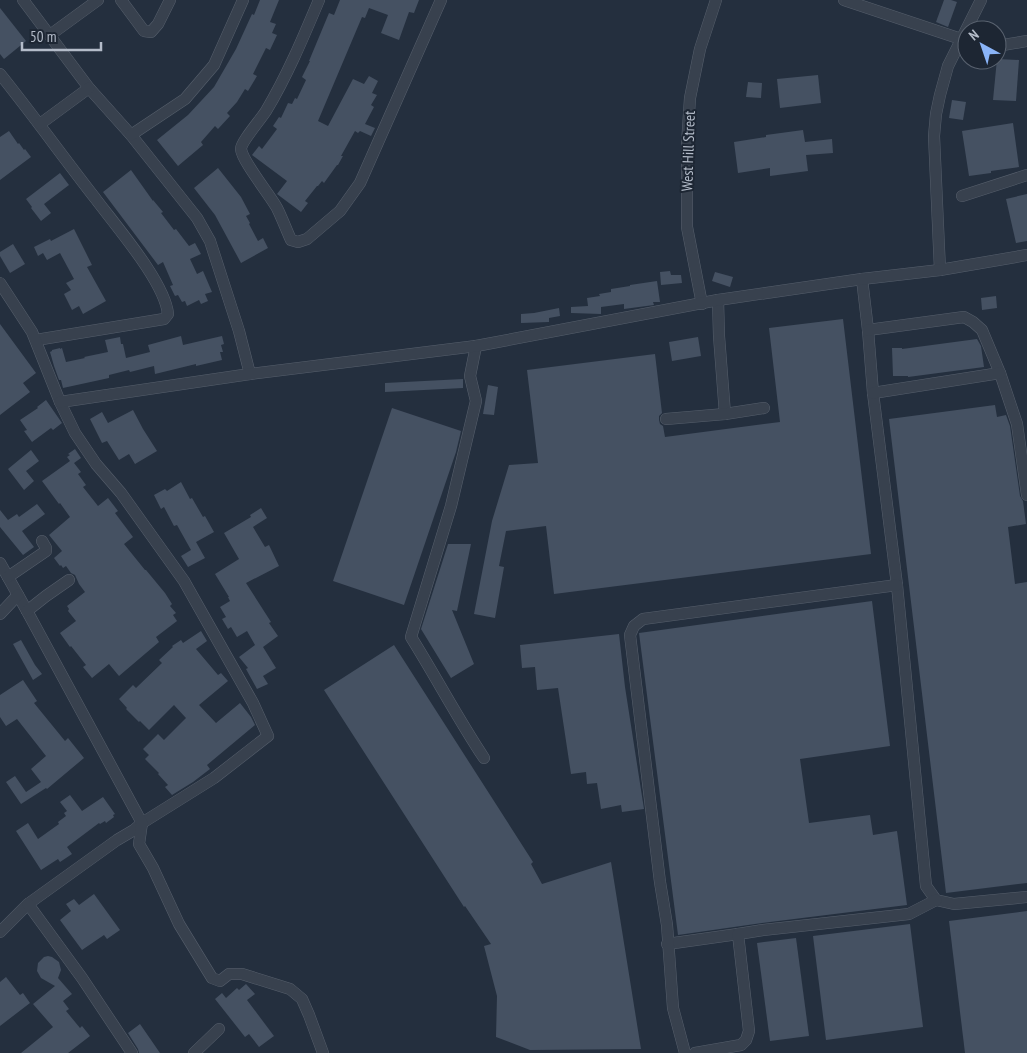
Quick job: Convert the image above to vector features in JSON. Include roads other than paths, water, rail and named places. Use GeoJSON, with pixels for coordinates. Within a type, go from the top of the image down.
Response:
{"type":"FeatureCollection","features":[{"type":"Feature","properties":{"kind":"street"},"geometry":{"type":"LineString","coordinates":[[23,0],[89,88],[178,193],[196,218],[210,242],[239,331],[250,374]]}},
{"type":"Feature","properties":{"kind":"street"},"geometry":{"type":"LineString","coordinates":[[50,35],[98,0]]}},
{"type":"Feature","properties":{"kind":"street"},"geometry":{"type":"LineString","coordinates":[[121,0],[144,31],[151,32],[158,24],[170,0]]}},
{"type":"Feature","properties":{"kind":"street"},"geometry":{"type":"LineString","coordinates":[[130,135],[185,100],[214,66],[243,0]]}},
{"type":"Feature","properties":{"kind":"street"},"geometry":{"type":"LineString","coordinates":[[319,0],[279,90],[241,144],[241,151],[247,163],[277,208],[291,240],[298,242],[307,239],[340,210],[360,183],[441,0]]}},
{"type":"Feature","properties":{"kind":"street","name":"West Hill Street"},"geometry":{"type":"LineString","coordinates":[[702,304],[688,227],[686,190],[687,144],[690,98],[700,50],[716,0]]}},
{"type":"Feature","properties":{"kind":"street"},"geometry":{"type":"LineString","coordinates":[[844,0],[957,38]]}},
{"type":"Feature","properties":{"kind":"street"},"geometry":{"type":"LineString","coordinates":[[972,20],[981,0]]}},
{"type":"Feature","properties":{"kind":"street"},"geometry":{"type":"LineString","coordinates":[[1007,44],[1027,41]]}},
{"type":"Feature","properties":{"kind":"street"},"geometry":{"type":"LineString","coordinates":[[940,270],[934,136],[940,95],[948,66],[957,51]]}},
{"type":"Feature","properties":{"kind":"street"},"geometry":{"type":"LineString","coordinates":[[0,74],[40,124],[135,252],[154,280],[167,305],[168,314],[164,319],[36,340]]}},
{"type":"Feature","properties":{"kind":"street"},"geometry":{"type":"LineString","coordinates":[[40,124],[89,88]]}},
{"type":"Feature","properties":{"kind":"street"},"geometry":{"type":"LineString","coordinates":[[962,196],[1027,175]]}},
{"type":"Feature","properties":{"kind":"street"},"geometry":{"type":"LineString","coordinates":[[60,402],[250,374],[476,346],[718,300],[862,279],[940,270],[1027,255]]}},
{"type":"Feature","properties":{"kind":"street"},"geometry":{"type":"LineString","coordinates":[[862,279],[873,393],[897,584],[926,886],[936,900]]}},
{"type":"Feature","properties":{"kind":"street"},"geometry":{"type":"LineString","coordinates":[[0,282],[36,340],[60,402],[75,433],[184,581],[253,703],[268,736],[214,778],[142,823],[28,904],[0,932]]}},
{"type":"Feature","properties":{"kind":"street"},"geometry":{"type":"LineString","coordinates":[[718,300],[725,414]]}},
{"type":"Feature","properties":{"kind":"street"},"geometry":{"type":"LineString","coordinates":[[868,330],[964,317],[982,330],[1000,373],[1017,424],[1027,495]]}},
{"type":"Feature","properties":{"kind":"street"},"geometry":{"type":"LineString","coordinates":[[476,346],[470,376],[476,401],[451,506],[411,637],[484,758]]}},
{"type":"Feature","properties":{"kind":"street"},"geometry":{"type":"LineString","coordinates":[[873,393],[1000,373]]}},
{"type":"Feature","properties":{"kind":"street"},"geometry":{"type":"LineString","coordinates":[[666,419],[725,414],[764,408]]}},
{"type":"Feature","properties":{"kind":"street"},"geometry":{"type":"LineString","coordinates":[[8,577],[46,551],[42,541]]}},
{"type":"Feature","properties":{"kind":"street"},"geometry":{"type":"LineString","coordinates":[[0,563],[142,823],[139,844],[153,868],[179,924],[212,978],[220,981],[229,974],[242,974],[290,989],[302,999],[323,1053]]}},
{"type":"Feature","properties":{"kind":"street"},"geometry":{"type":"LineString","coordinates":[[27,611],[69,580]]}},
{"type":"Feature","properties":{"kind":"street"},"geometry":{"type":"LineString","coordinates":[[685,1053],[673,1008],[667,925],[658,872],[630,635],[634,626],[643,619],[897,584]]}},
{"type":"Feature","properties":{"kind":"street"},"geometry":{"type":"LineString","coordinates":[[0,614],[18,594]]}},
{"type":"Feature","properties":{"kind":"street"},"geometry":{"type":"LineString","coordinates":[[668,944],[763,930],[909,914],[936,900],[954,904],[1027,897]]}},
{"type":"Feature","properties":{"kind":"street"},"geometry":{"type":"LineString","coordinates":[[28,904],[82,978],[132,1053]]}},
{"type":"Feature","properties":{"kind":"street"},"geometry":{"type":"LineString","coordinates":[[695,1053],[741,1045],[746,1040],[749,1031],[738,934]]}},
{"type":"Feature","properties":{"kind":"street"},"geometry":{"type":"LineString","coordinates":[[194,1053],[219,1029]]}}]}
